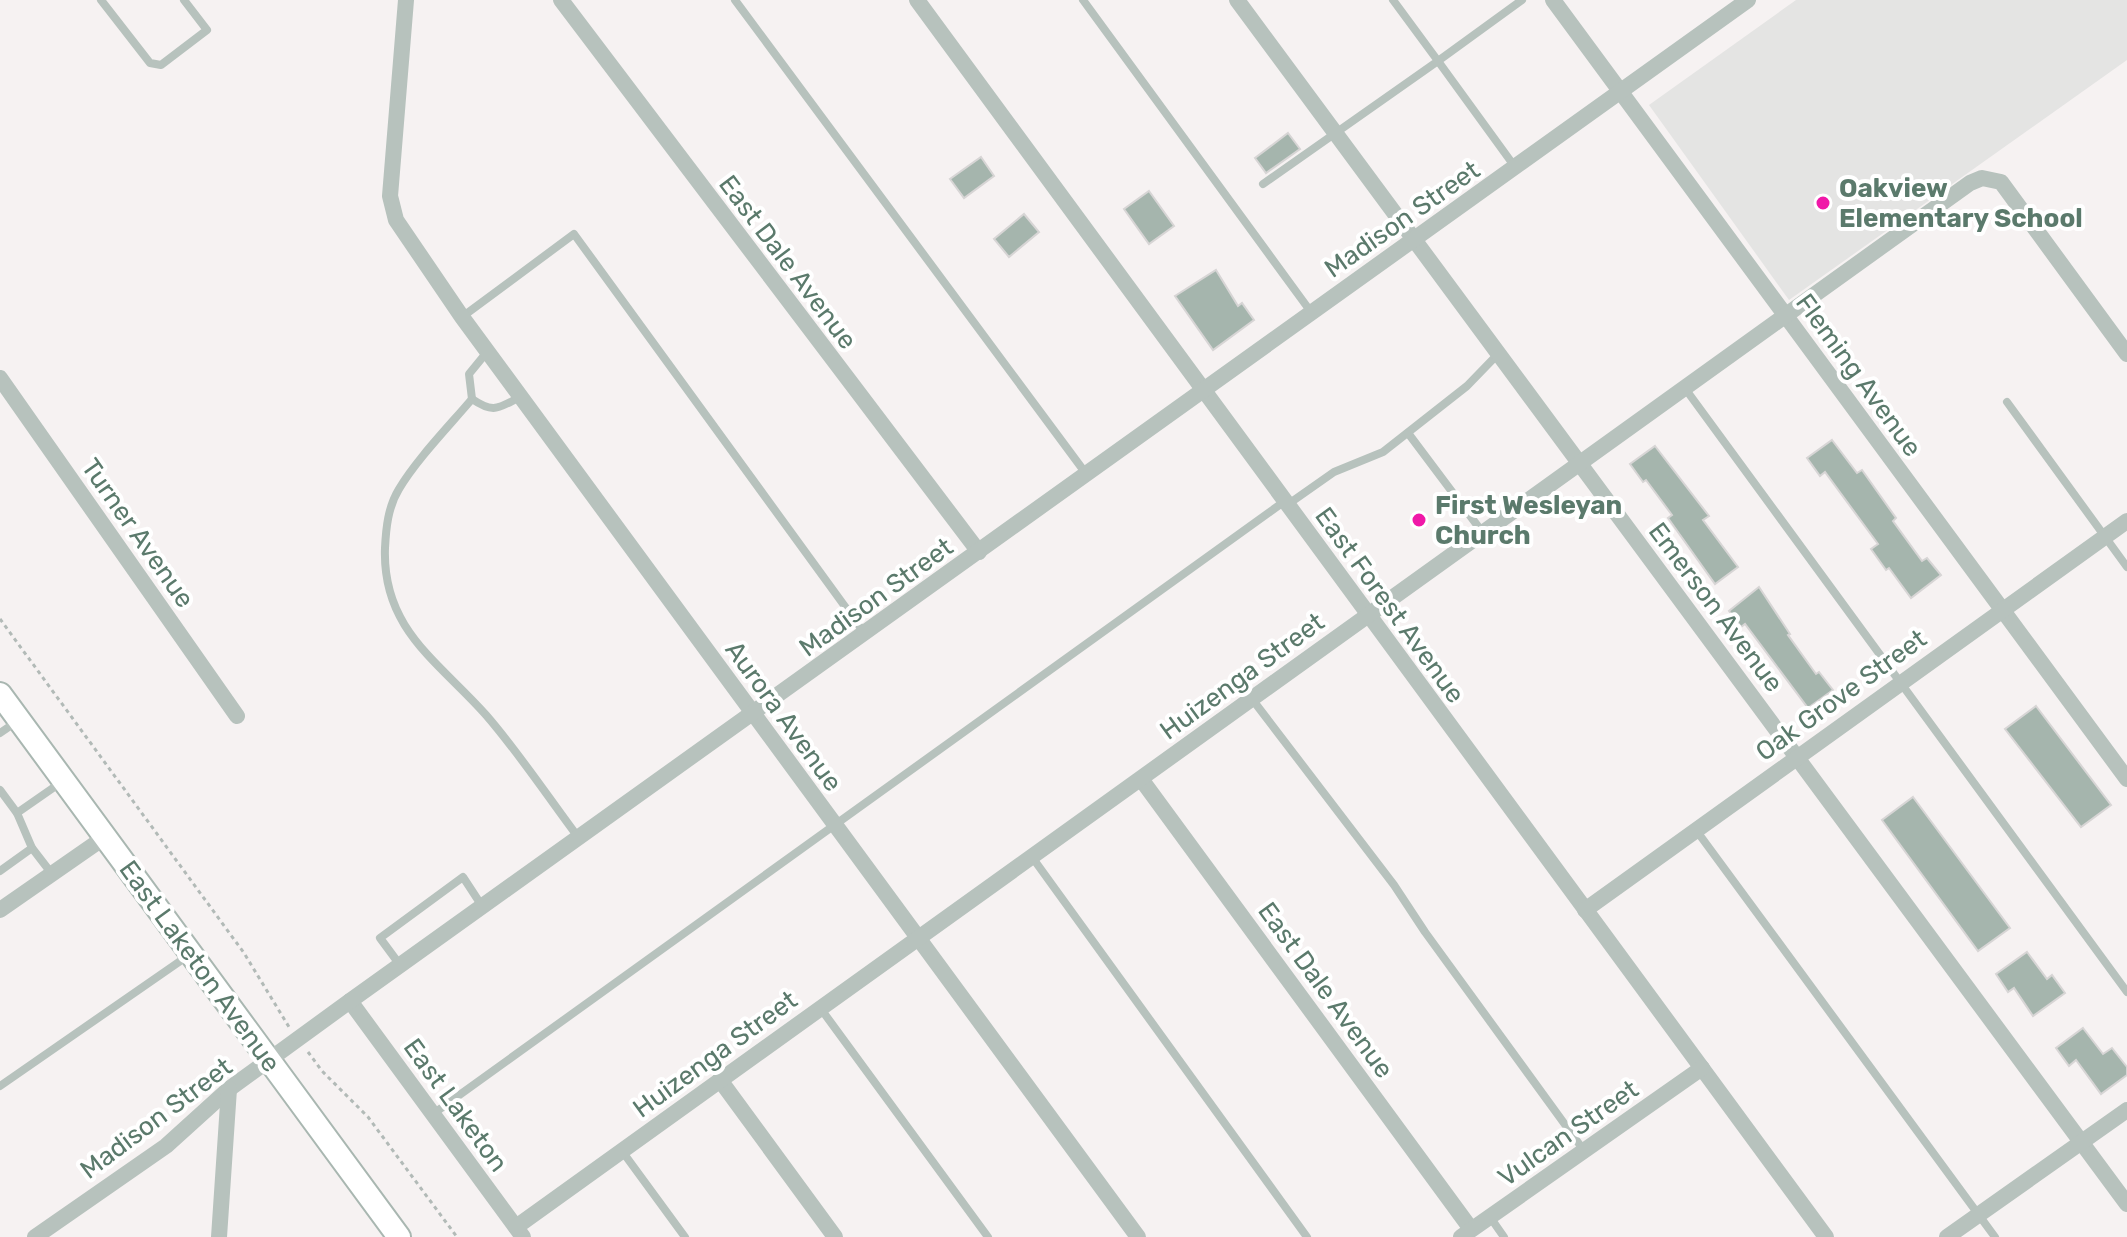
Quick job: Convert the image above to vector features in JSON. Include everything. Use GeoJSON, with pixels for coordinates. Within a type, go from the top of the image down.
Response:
{"type":"FeatureCollection","features":[{"type":"Feature","properties":{"kind":"main road","name":"East Laketon Avenue"},"geometry":{"type":"LineString","coordinates":[[0,694],[399,1237]]}},
{"type":"Feature","properties":{"kind":"street","name":"Aurora Avenue"},"geometry":{"type":"LineString","coordinates":[[406,0],[390,196],[396,220],[487,352],[1138,1237]]}},
{"type":"Feature","properties":{"kind":"street","name":"East Dale Avenue"},"geometry":{"type":"LineString","coordinates":[[561,0],[979,552]]}},
{"type":"Feature","properties":{"kind":"street","name":"East Forest Avenue"},"geometry":{"type":"LineString","coordinates":[[917,0],[1826,1237]]}},
{"type":"Feature","properties":{"kind":"street","name":"Emerson Avenue"},"geometry":{"type":"LineString","coordinates":[[1237,0],[2127,1204]]}},
{"type":"Feature","properties":{"kind":"street","name":"Fleming Avenue"},"geometry":{"type":"LineString","coordinates":[[1553,0],[2127,779]]}},
{"type":"Feature","properties":{"kind":"street","name":"Madison Street"},"geometry":{"type":"LineString","coordinates":[[35,1237],[166,1146],[229,1089],[350,1001],[1748,0]]}},
{"type":"Feature","properties":{"kind":"street","name":"Huizenga Street"},"geometry":{"type":"LineString","coordinates":[[520,1232],[621,1151],[1970,183],[1982,178],[2001,182],[2127,354]]}},
{"type":"Feature","properties":{"kind":"street","name":"Turner Avenue"},"geometry":{"type":"LineString","coordinates":[[0,378],[237,716]]}},
{"type":"Feature","properties":{"kind":"street","name":"Oak Grove Street"},"geometry":{"type":"LineString","coordinates":[[1585,910],[2127,521]]}},
{"type":"Feature","properties":{"kind":"street","name":"East Dale Avenue"},"geometry":{"type":"LineString","coordinates":[[1141,779],[1466,1233]]}},
{"type":"Feature","properties":{"kind":"street"},"geometry":{"type":"LineString","coordinates":[[2,905],[105,837]]}},
{"type":"Feature","properties":{"kind":"street","name":"East Laketon"},"geometry":{"type":"LineString","coordinates":[[350,1001],[520,1232]]}},
{"type":"Feature","properties":{"kind":"street","name":"Vulcan Street"},"geometry":{"type":"LineString","coordinates":[[1466,1233],[1702,1068]]}},
{"type":"Feature","properties":{"kind":"street"},"geometry":{"type":"LineString","coordinates":[[720,1080],[835,1237]]}},
{"type":"Feature","properties":{"kind":"street"},"geometry":{"type":"LineString","coordinates":[[219,1237],[229,1089]]}},
{"type":"Feature","properties":{"kind":"street"},"geometry":{"type":"LineString","coordinates":[[1947,1237],[2127,1110]]}},
{"type":"Feature","properties":{"kind":"lane"},"geometry":{"type":"LineString","coordinates":[[101,0],[150,63],[161,65],[207,30],[184,0]]}},
{"type":"Feature","properties":{"kind":"lane"},"geometry":{"type":"LineString","coordinates":[[735,0],[1087,475]]}},
{"type":"Feature","properties":{"kind":"lane"},"geometry":{"type":"LineString","coordinates":[[1083,0],[1312,313]]}},
{"type":"Feature","properties":{"kind":"lane"},"geometry":{"type":"LineString","coordinates":[[1393,0],[1516,167]]}},
{"type":"Feature","properties":{"kind":"lane"},"geometry":{"type":"LineString","coordinates":[[1263,184],[1522,0]]}},
{"type":"Feature","properties":{"kind":"lane"},"geometry":{"type":"LineString","coordinates":[[462,317],[574,234],[865,634]]}},
{"type":"Feature","properties":{"kind":"lane"},"geometry":{"type":"LineString","coordinates":[[487,352],[469,374],[472,399],[398,490],[386,523],[385,560],[390,599],[416,643],[485,715],[579,838]]}},
{"type":"Feature","properties":{"kind":"lane"},"geometry":{"type":"LineString","coordinates":[[433,1114],[1286,503],[1334,472],[1383,452],[1467,386],[1499,353]]}},
{"type":"Feature","properties":{"kind":"lane"},"geometry":{"type":"LineString","coordinates":[[1684,387],[2127,992]]}},
{"type":"Feature","properties":{"kind":"lane"},"geometry":{"type":"LineString","coordinates":[[472,399],[487,409],[498,409],[520,397]]}},
{"type":"Feature","properties":{"kind":"lane"},"geometry":{"type":"LineString","coordinates":[[2007,402],[2127,567]]}},
{"type":"Feature","properties":{"kind":"lane"},"geometry":{"type":"LineString","coordinates":[[1408,433],[1483,533]]}},
{"type":"Feature","properties":{"kind":"lane"},"geometry":{"type":"LineString","coordinates":[[1252,699],[1394,885],[1585,1152]]}},
{"type":"Feature","properties":{"kind":"lane"},"geometry":{"type":"LineString","coordinates":[[0,733],[19,720]]}},
{"type":"Feature","properties":{"kind":"lane"},"geometry":{"type":"LineString","coordinates":[[17,813],[63,780]]}},
{"type":"Feature","properties":{"kind":"lane"},"geometry":{"type":"LineString","coordinates":[[0,790],[17,813],[32,848],[52,874]]}},
{"type":"Feature","properties":{"kind":"lane"},"geometry":{"type":"LineString","coordinates":[[1696,829],[1995,1237]]}},
{"type":"Feature","properties":{"kind":"lane"},"geometry":{"type":"LineString","coordinates":[[0,871],[32,848]]}},
{"type":"Feature","properties":{"kind":"lane"},"geometry":{"type":"LineString","coordinates":[[1032,856],[1307,1237]]}},
{"type":"Feature","properties":{"kind":"lane"},"geometry":{"type":"LineString","coordinates":[[400,965],[380,938],[463,877],[483,906]]}},
{"type":"Feature","properties":{"kind":"lane"},"geometry":{"type":"LineString","coordinates":[[0,1086],[189,954]]}},
{"type":"Feature","properties":{"kind":"lane"},"geometry":{"type":"LineString","coordinates":[[820,1008],[988,1237]]}},
{"type":"Feature","properties":{"kind":"lane"},"geometry":{"type":"LineString","coordinates":[[621,1151],[685,1237]]}},
{"type":"Feature","properties":{"kind":"lane"},"geometry":{"type":"LineString","coordinates":[[1490,1217],[1504,1237]]}},
{"type":"Feature","properties":{"kind":"path"},"geometry":{"type":"LineString","coordinates":[[0,619],[244,953],[298,1040],[322,1071],[368,1117],[457,1237]]}},
{"type":"Feature","properties":{"kind":"shaded area","name":"Oakview Elementary School"},"geometry":{"type":"Polygon","coordinates":[[[1796,0],[2127,0],[2127,60],[1789,300],[1649,105],[1796,0]]]}},
{"type":"Feature","properties":{"kind":"building"},"geometry":{"type":"Polygon","coordinates":[[[1288,133],[1300,149],[1266,173],[1255,158],[1288,133]]]}},
{"type":"Feature","properties":{"kind":"building"},"geometry":{"type":"Polygon","coordinates":[[[981,157],[994,176],[964,198],[950,179],[981,157]]]}},
{"type":"Feature","properties":{"kind":"building"},"geometry":{"type":"Polygon","coordinates":[[[1149,191],[1174,226],[1149,244],[1124,209],[1149,191]]]}},
{"type":"Feature","properties":{"kind":"building"},"geometry":{"type":"Polygon","coordinates":[[[1024,214],[1039,232],[1009,257],[994,239],[1024,214]]]}},
{"type":"Feature","properties":{"kind":"building"},"geometry":{"type":"Polygon","coordinates":[[[1216,270],[1238,306],[1242,303],[1254,320],[1213,350],[1175,296],[1216,270]]]}},
{"type":"Feature","properties":{"kind":"building"},"geometry":{"type":"Polygon","coordinates":[[[1832,440],[1857,473],[1862,470],[1922,561],[1927,558],[1941,575],[1911,598],[1871,549],[1878,544],[1825,472],[1820,476],[1807,458],[1832,440]]]}},
{"type":"Feature","properties":{"kind":"building"},"geometry":{"type":"Polygon","coordinates":[[[1655,446],[1709,516],[1703,520],[1738,567],[1715,584],[1668,518],[1672,515],[1630,464],[1655,446]]]}},
{"type":"Feature","properties":{"kind":"building"},"geometry":{"type":"Polygon","coordinates":[[[1759,587],[1816,674],[1819,672],[1833,690],[1808,708],[1745,624],[1741,627],[1729,611],[1759,587]]]}},
{"type":"Feature","properties":{"kind":"building"},"geometry":{"type":"Polygon","coordinates":[[[2036,706],[2111,805],[2081,827],[2005,729],[2036,706]]]}},
{"type":"Feature","properties":{"kind":"building"},"geometry":{"type":"Polygon","coordinates":[[[1913,797],[2010,928],[1978,951],[1882,820],[1913,797]]]}},
{"type":"Feature","properties":{"kind":"building"},"geometry":{"type":"Polygon","coordinates":[[[2027,952],[2047,979],[2052,975],[2065,993],[2033,1016],[2014,988],[2008,992],[1996,974],[2027,952]]]}},
{"type":"Feature","properties":{"kind":"building"},"geometry":{"type":"Polygon","coordinates":[[[2083,1028],[2103,1054],[2112,1048],[2127,1067],[2127,1075],[2101,1094],[2076,1060],[2069,1066],[2056,1048],[2083,1028]]]}},
{"type":"Feature","properties":{"kind":"place","name":"Oakview Elementary School"},"geometry":{"type":"Point","coordinates":[1823,203]}},
{"type":"Feature","properties":{"kind":"place","name":"First Wesleyan Church"},"geometry":{"type":"Point","coordinates":[1419,520]}}]}
